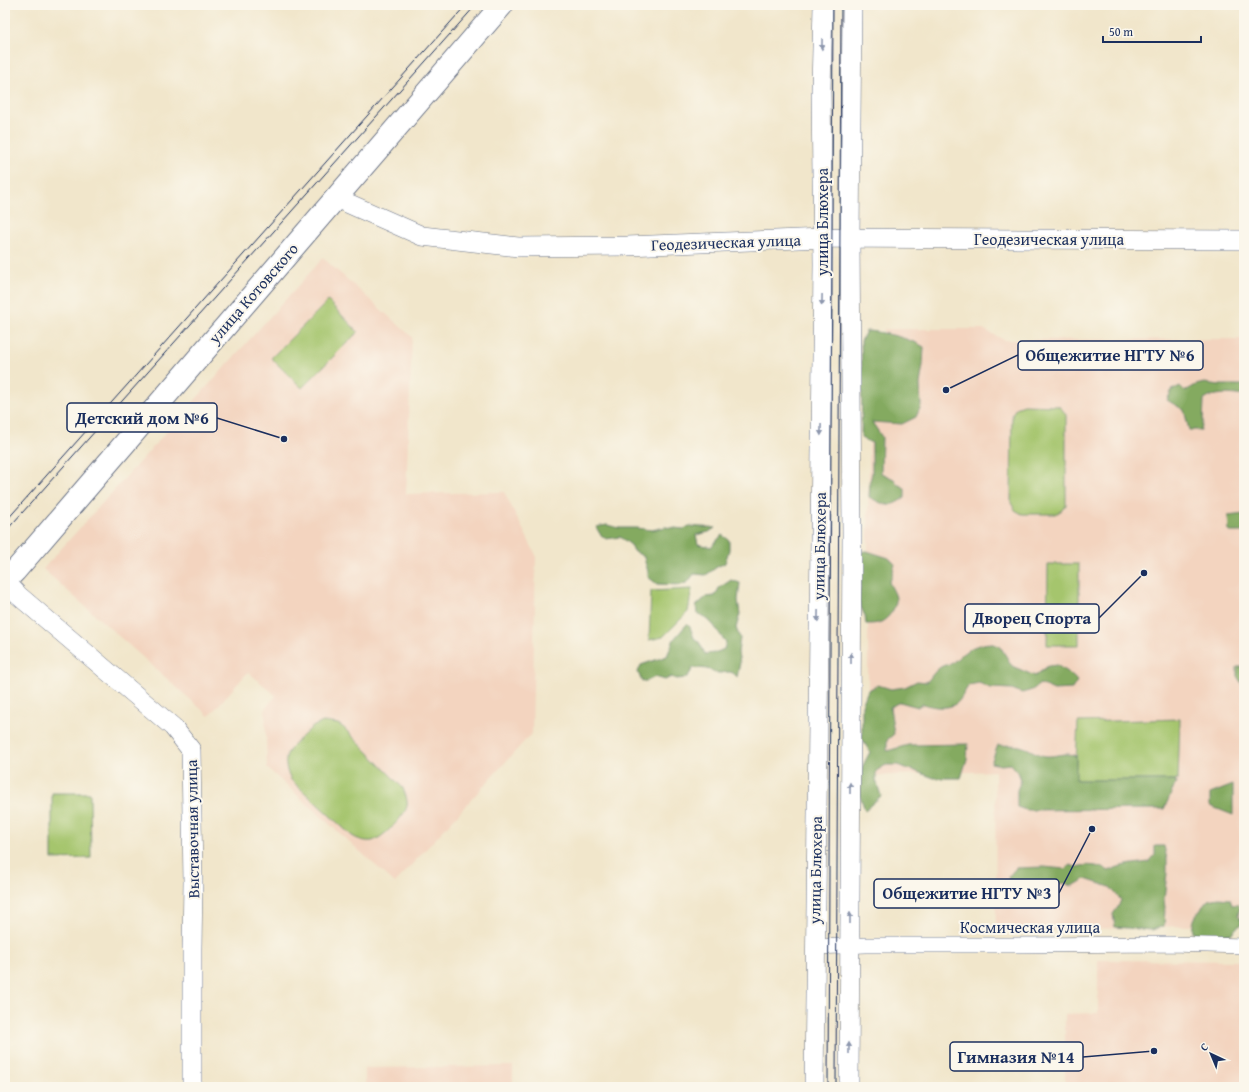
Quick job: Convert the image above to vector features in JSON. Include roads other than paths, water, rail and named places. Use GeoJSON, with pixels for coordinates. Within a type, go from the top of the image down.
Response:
{"type":"FeatureCollection","features":[{"type":"Feature","properties":{"kind":"main road","name":"улица Котовского"},"geometry":{"type":"LineString","coordinates":[[5,581],[502,5]]}},
{"type":"Feature","properties":{"kind":"street","name":"улица Блюхера"},"geometry":{"type":"LineString","coordinates":[[814,1087],[823,238],[821,90],[823,5]]}},
{"type":"Feature","properties":{"kind":"street","name":"улица Блюхера"},"geometry":{"type":"LineString","coordinates":[[848,1087],[852,535],[850,238],[852,5]]}},
{"type":"Feature","properties":{"kind":"street","name":"Геодезическая улица"},"geometry":{"type":"LineString","coordinates":[[336,198],[422,236],[518,247],[627,246],[823,238],[1244,240]]}},
{"type":"Feature","properties":{"kind":"street","name":"Выставочная улица"},"geometry":{"type":"LineString","coordinates":[[5,581],[18,595],[173,727],[191,750],[193,882],[192,1087]]}},
{"type":"Feature","properties":{"kind":"street","name":"Космическая улица"},"geometry":{"type":"LineString","coordinates":[[815,947],[866,945],[1162,944],[1244,946]]}},
{"type":"Feature","properties":{"kind":"tram line"},"geometry":{"type":"LineString","coordinates":[[5,522],[466,5]]}},
{"type":"Feature","properties":{"kind":"tram line"},"geometry":{"type":"LineString","coordinates":[[5,532],[476,5]]}},
{"type":"Feature","properties":{"kind":"tram line"},"geometry":{"type":"LineString","coordinates":[[828,1087],[833,5]]}},
{"type":"Feature","properties":{"kind":"tram line"},"geometry":{"type":"LineString","coordinates":[[836,1087],[841,5]]}},
{"type":"Feature","properties":{"kind":"place","name":"Общежитие НГТУ №6"},"geometry":{"type":"Point","coordinates":[946,390]}},
{"type":"Feature","properties":{"kind":"place","name":"Детский дом №6"},"geometry":{"type":"Point","coordinates":[284,439]}},
{"type":"Feature","properties":{"kind":"place","name":"Дворец Спорта"},"geometry":{"type":"Point","coordinates":[1144,573]}},
{"type":"Feature","properties":{"kind":"place","name":"Общежитие НГТУ №3"},"geometry":{"type":"Point","coordinates":[1092,829]}},
{"type":"Feature","properties":{"kind":"place","name":"Гимназия №14"},"geometry":{"type":"Point","coordinates":[1154,1051]}}]}
